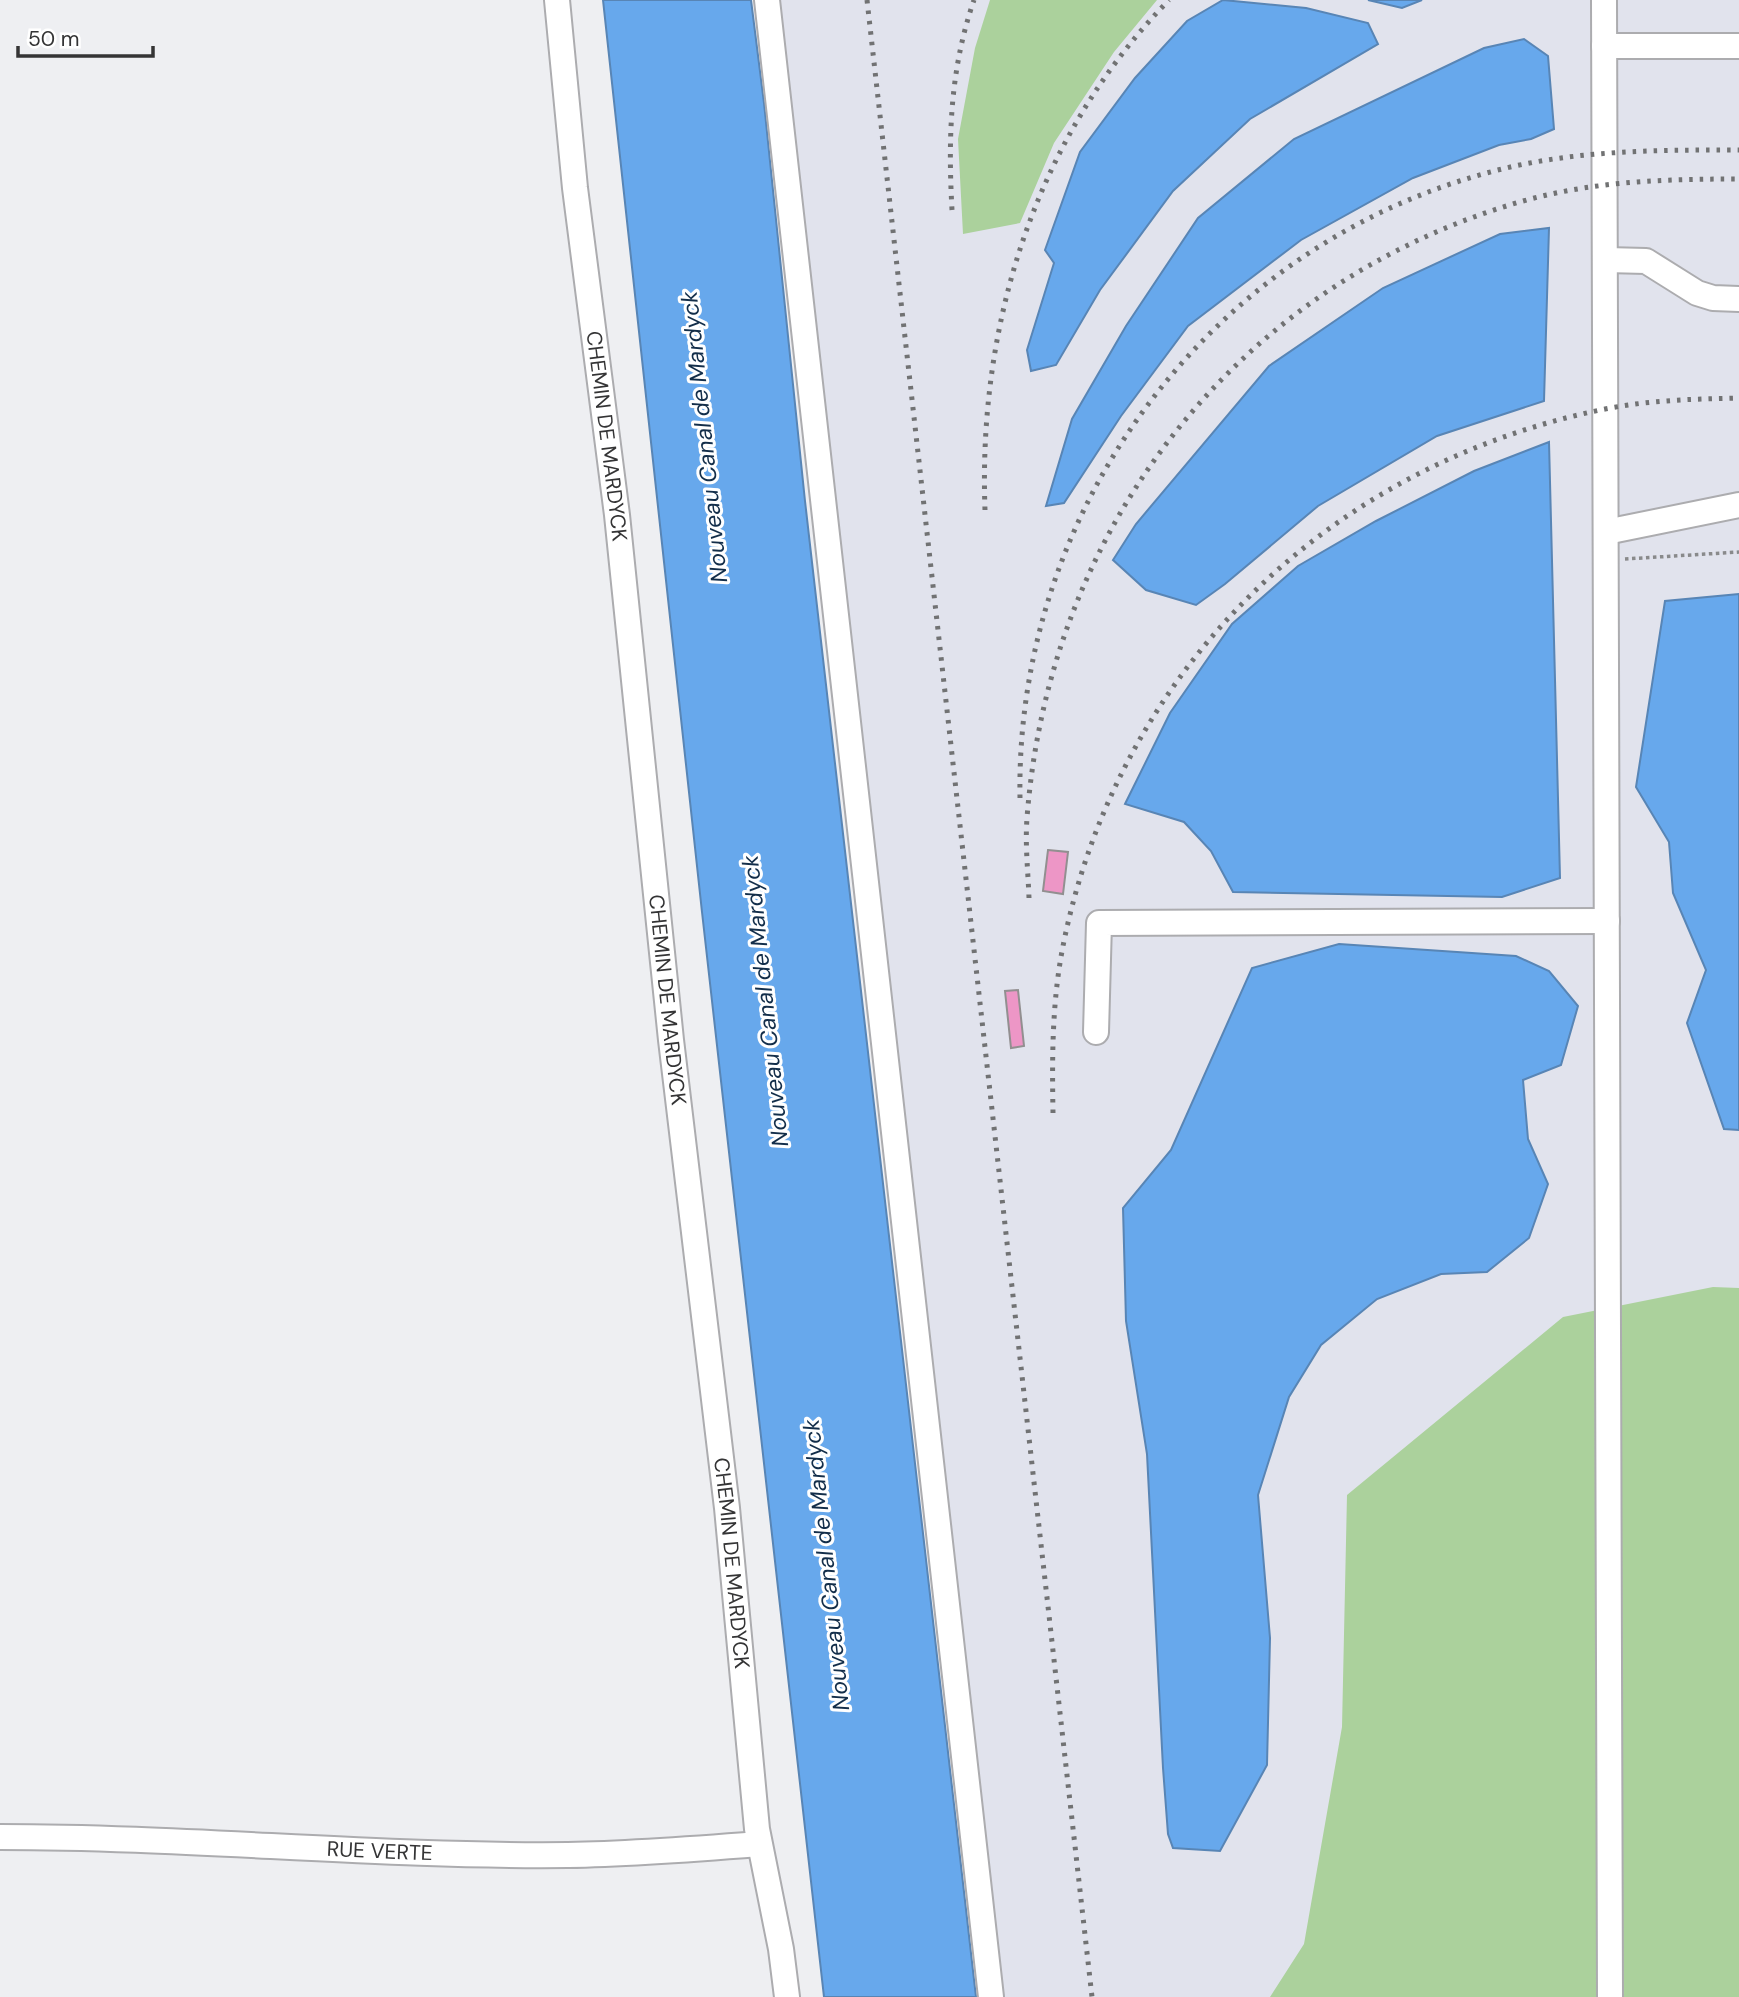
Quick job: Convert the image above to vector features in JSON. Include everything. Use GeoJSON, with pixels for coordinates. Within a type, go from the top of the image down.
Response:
{"type":"FeatureCollection","features":[{"type":"Feature","properties":{"kind":"street","name":"CHEMIN DE MARDYCK"},"geometry":{"type":"LineString","coordinates":[[557,0],[575,188],[617,515],[671,1040],[724,1480],[748,1750],[759,1844],[781,1949],[787,1997]]}},
{"type":"Feature","properties":{"kind":"street"},"geometry":{"type":"LineString","coordinates":[[767,0],[991,1997]]}},
{"type":"Feature","properties":{"kind":"street"},"geometry":{"type":"LineString","coordinates":[[1604,0],[1610,1997]]}},
{"type":"Feature","properties":{"kind":"street"},"geometry":{"type":"LineString","coordinates":[[1605,46],[1739,46]]}},
{"type":"Feature","properties":{"kind":"street"},"geometry":{"type":"LineString","coordinates":[[1606,260],[1640,259],[1651,262],[1675,281],[1697,293],[1713,298],[1739,299]]}},
{"type":"Feature","properties":{"kind":"street"},"geometry":{"type":"LineString","coordinates":[[1606,532],[1739,505]]}},
{"type":"Feature","properties":{"kind":"street"},"geometry":{"type":"LineString","coordinates":[[1096,1032],[1099,923],[1607,921]]}},
{"type":"Feature","properties":{"kind":"street","name":"RUE VERTE"},"geometry":{"type":"LineString","coordinates":[[0,1836],[131,1838],[384,1852],[553,1855],[651,1853],[759,1844]]}},
{"type":"Feature","properties":{"kind":"path"},"geometry":{"type":"LineString","coordinates":[[1606,560],[1739,552]]}},
{"type":"Feature","properties":{"kind":"shaded area"},"geometry":{"type":"Polygon","coordinates":[[[778,0],[1739,0],[1739,1997],[1004,1997],[778,0]]]}},
{"type":"Feature","properties":{"kind":"green space"},"geometry":{"type":"Polygon","coordinates":[[[990,0],[1157,0],[1114,52],[1054,143],[1020,223],[963,234],[958,139],[975,48],[990,0]]]}},
{"type":"Feature","properties":{"kind":"green space"},"geometry":{"type":"Polygon","coordinates":[[[1713,1287],[1739,1288],[1739,1997],[1270,1997],[1304,1944],[1342,1727],[1347,1495],[1563,1317],[1713,1287]]]}},
{"type":"Feature","properties":{"kind":"water","name":"Nouveau Canal de Mardyck"},"geometry":{"type":"Polygon","coordinates":[[[603,0],[751,0],[805,501],[976,1997],[824,1997],[603,0]]]}},
{"type":"Feature","properties":{"kind":"water"},"geometry":{"type":"Polygon","coordinates":[[[1223,0],[1306,8],[1368,23],[1378,44],[1250,119],[1173,191],[1100,290],[1056,365],[1031,371],[1027,350],[1054,263],[1045,250],[1080,152],[1135,78],[1187,21],[1223,0]]]}},
{"type":"Feature","properties":{"kind":"water"},"geometry":{"type":"Polygon","coordinates":[[[1368,0],[1422,0],[1402,8],[1368,0]]]}},
{"type":"Feature","properties":{"kind":"water"},"geometry":{"type":"Polygon","coordinates":[[[1524,39],[1548,56],[1554,129],[1531,139],[1499,145],[1413,178],[1301,240],[1188,326],[1121,416],[1064,503],[1046,506],[1072,419],[1126,326],[1198,218],[1294,139],[1484,48],[1524,39]]]}},
{"type":"Feature","properties":{"kind":"water"},"geometry":{"type":"Polygon","coordinates":[[[1549,228],[1544,401],[1437,436],[1318,506],[1196,605],[1146,590],[1113,560],[1136,524],[1269,366],[1383,288],[1500,234],[1549,228]]]}},
{"type":"Feature","properties":{"kind":"water"},"geometry":{"type":"Polygon","coordinates":[[[1549,442],[1560,878],[1502,897],[1233,892],[1211,851],[1184,822],[1125,804],[1170,713],[1232,624],[1298,566],[1376,521],[1474,471],[1549,442]]]}},
{"type":"Feature","properties":{"kind":"water"},"geometry":{"type":"Polygon","coordinates":[[[1739,594],[1739,1130],[1724,1129],[1687,1023],[1706,970],[1673,893],[1669,842],[1636,787],[1665,601],[1739,594]]]}},
{"type":"Feature","properties":{"kind":"water"},"geometry":{"type":"Polygon","coordinates":[[[1339,944],[1516,956],[1549,971],[1578,1006],[1561,1065],[1523,1080],[1528,1139],[1548,1184],[1529,1238],[1487,1272],[1441,1274],[1377,1299],[1321,1345],[1289,1397],[1258,1495],[1270,1638],[1267,1765],[1220,1851],[1173,1848],[1168,1834],[1163,1768],[1147,1454],[1126,1321],[1123,1208],[1171,1150],[1252,968],[1339,944]]]}},
{"type":"Feature","properties":{"kind":"building"},"geometry":{"type":"Polygon","coordinates":[[[1048,850],[1068,852],[1063,894],[1043,891],[1048,850]]]}},
{"type":"Feature","properties":{"kind":"building"},"geometry":{"type":"Polygon","coordinates":[[[1018,990],[1024,1046],[1011,1048],[1005,991],[1018,990]]]}},
{"type":"Feature","properties":{"kind":"railway"},"geometry":{"type":"LineString","coordinates":[[867,0],[1092,1997]]}},
{"type":"Feature","properties":{"kind":"railway"},"geometry":{"type":"LineString","coordinates":[[952,210],[952,104],[960,52],[974,0]]}},
{"type":"Feature","properties":{"kind":"railway"},"geometry":{"type":"LineString","coordinates":[[985,510],[985,440],[992,371],[1005,302],[1024,236],[1050,172],[1083,111],[1123,53],[1169,0]]}},
{"type":"Feature","properties":{"kind":"railway"},"geometry":{"type":"LineString","coordinates":[[1020,798],[1027,692],[1051,591],[1091,495],[1146,408],[1213,330],[1293,264],[1383,211],[1483,174],[1578,156],[1642,151],[1739,150]]}},
{"type":"Feature","properties":{"kind":"railway"},"geometry":{"type":"LineString","coordinates":[[1029,898],[1027,818],[1043,711],[1074,610],[1119,516],[1177,430],[1247,355],[1329,291],[1421,239],[1523,201],[1576,189],[1630,182],[1739,179]]}},
{"type":"Feature","properties":{"kind":"railway"},"geometry":{"type":"LineString","coordinates":[[1053,1113],[1054,1030],[1059,967],[1091,846],[1132,753],[1186,669],[1252,594],[1327,530],[1412,477],[1505,437],[1622,406],[1672,400],[1739,398]]}}]}
